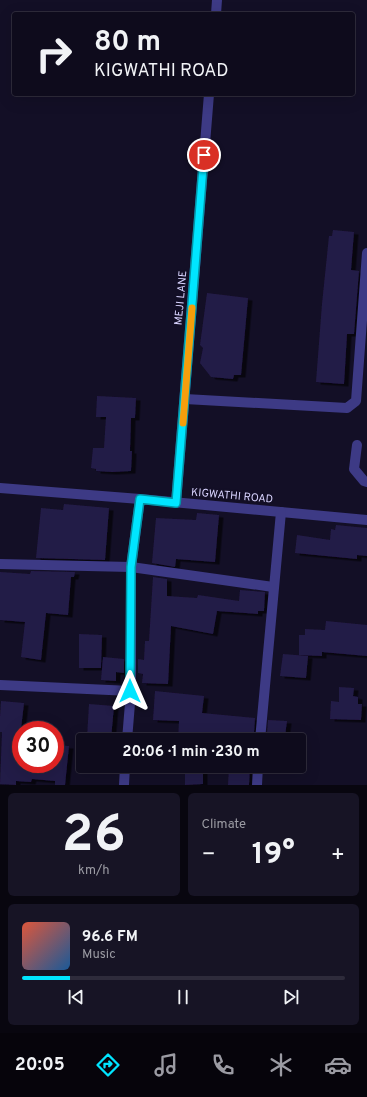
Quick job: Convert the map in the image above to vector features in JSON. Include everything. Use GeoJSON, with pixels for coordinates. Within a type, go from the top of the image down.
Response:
{"type":"FeatureCollection","features":[{"type":"Feature","properties":{"kind":"street"},"geometry":{"type":"LineString","coordinates":[[216,12],[217,0]]}},
{"type":"Feature","properties":{"kind":"street","name":"MEJI LANE"},"geometry":{"type":"LineString","coordinates":[[176,503],[209,96]]}},
{"type":"Feature","properties":{"kind":"street"},"geometry":{"type":"LineString","coordinates":[[185,399],[347,408],[356,401],[367,253]]}},
{"type":"Feature","properties":{"kind":"street"},"geometry":{"type":"LineString","coordinates":[[357,445],[354,469],[364,481],[367,482]]}},
{"type":"Feature","properties":{"kind":"street","name":"KIGWATHI ROAD"},"geometry":{"type":"LineString","coordinates":[[0,488],[140,499],[367,520]]}},
{"type":"Feature","properties":{"kind":"street"},"geometry":{"type":"LineString","coordinates":[[127,733],[130,691],[131,567],[140,499]]}},
{"type":"Feature","properties":{"kind":"street"},"geometry":{"type":"LineString","coordinates":[[261,733],[281,512]]}},
{"type":"Feature","properties":{"kind":"street"},"geometry":{"type":"LineString","coordinates":[[0,564],[131,567],[273,587]]}},
{"type":"Feature","properties":{"kind":"street"},"geometry":{"type":"LineString","coordinates":[[0,685],[130,691]]}},
{"type":"Feature","properties":{"kind":"street"},"geometry":{"type":"LineString","coordinates":[[124,785],[125,773]]}},
{"type":"Feature","properties":{"kind":"street"},"geometry":{"type":"LineString","coordinates":[[257,785],[258,773]]}},
{"type":"Feature","properties":{"kind":"building"},"geometry":{"type":"Polygon","coordinates":[[[333,230],[354,232],[351,270],[359,271],[354,334],[347,334],[344,384],[316,382],[329,236],[332,236],[333,230]]]}},
{"type":"Feature","properties":{"kind":"building"},"geometry":{"type":"Polygon","coordinates":[[[207,293],[248,298],[241,375],[234,375],[233,379],[211,377],[200,363],[203,348],[200,345],[207,293]]]}},
{"type":"Feature","properties":{"kind":"building"},"geometry":{"type":"Polygon","coordinates":[[[97,396],[136,398],[135,418],[131,418],[131,471],[96,471],[96,469],[91,468],[93,448],[104,448],[106,417],[96,417],[97,396]]]}},
{"type":"Feature","properties":{"kind":"building"},"geometry":{"type":"Polygon","coordinates":[[[64,504],[109,508],[105,560],[36,558],[41,508],[63,510],[64,504]]]}},
{"type":"Feature","properties":{"kind":"building"},"geometry":{"type":"Polygon","coordinates":[[[197,513],[219,515],[215,562],[176,559],[175,567],[152,563],[156,518],[196,520],[197,513]]]}},
{"type":"Feature","properties":{"kind":"building"},"geometry":{"type":"Polygon","coordinates":[[[336,525],[367,528],[367,556],[357,555],[357,559],[295,553],[297,535],[330,540],[331,529],[335,530],[336,525]]]}},
{"type":"Feature","properties":{"kind":"building"},"geometry":{"type":"Polygon","coordinates":[[[31,571],[75,572],[74,577],[71,577],[68,615],[46,613],[41,660],[21,657],[25,622],[0,620],[0,572],[30,574],[31,571]]]}},
{"type":"Feature","properties":{"kind":"building"},"geometry":{"type":"Polygon","coordinates":[[[153,577],[167,579],[167,596],[197,598],[198,595],[239,601],[240,590],[265,592],[264,611],[258,611],[258,614],[217,611],[213,634],[171,626],[168,684],[142,683],[143,674],[138,673],[138,659],[144,660],[145,641],[149,641],[153,577]]]}},
{"type":"Feature","properties":{"kind":"building"},"geometry":{"type":"Polygon","coordinates":[[[326,621],[367,625],[367,656],[322,652],[322,656],[299,655],[299,635],[305,635],[305,629],[325,630],[326,621]]]}},
{"type":"Feature","properties":{"kind":"building"},"geometry":{"type":"Polygon","coordinates":[[[79,634],[102,635],[101,668],[79,668],[79,634]]]}},
{"type":"Feature","properties":{"kind":"building"},"geometry":{"type":"Polygon","coordinates":[[[283,654],[308,656],[306,678],[280,676],[283,654]]]}},
{"type":"Feature","properties":{"kind":"building"},"geometry":{"type":"Polygon","coordinates":[[[103,657],[124,659],[124,673],[116,672],[116,681],[101,680],[103,657]]]}},
{"type":"Feature","properties":{"kind":"building"},"geometry":{"type":"Polygon","coordinates":[[[339,687],[354,688],[353,696],[358,697],[358,704],[362,704],[361,720],[330,719],[331,701],[339,702],[339,687]]]}},
{"type":"Feature","properties":{"kind":"building"},"geometry":{"type":"Polygon","coordinates":[[[155,691],[204,696],[202,713],[255,718],[254,733],[178,733],[179,721],[153,720],[155,691]]]}},
{"type":"Feature","properties":{"kind":"building"},"geometry":{"type":"Polygon","coordinates":[[[1,701],[24,703],[22,721],[12,721],[12,773],[64,773],[64,746],[69,746],[65,785],[55,785],[55,781],[32,779],[31,782],[16,781],[16,785],[0,784],[2,732],[0,732],[1,701]]]}},
{"type":"Feature","properties":{"kind":"building"},"geometry":{"type":"Polygon","coordinates":[[[89,704],[114,706],[112,733],[87,733],[89,704]]]}},
{"type":"Feature","properties":{"kind":"building"},"geometry":{"type":"Polygon","coordinates":[[[268,720],[287,721],[285,733],[267,733],[268,720]]]}},
{"type":"Feature","properties":{"kind":"building"},"geometry":{"type":"Polygon","coordinates":[[[185,773],[203,773],[203,784],[185,785],[185,773]]]}},
{"type":"Feature","properties":{"kind":"building"},"geometry":{"type":"Polygon","coordinates":[[[229,773],[250,773],[249,785],[228,785],[229,773]]]}},
{"type":"Feature","properties":{"kind":"slow traffic"},"geometry":{"type":"LineString","coordinates":[[183,423],[192,308]]}},
{"type":"Feature","properties":{"kind":"route"},"geometry":{"type":"LineString","coordinates":[[130,691],[131,567],[140,499],[176,503],[204,155]]}}]}
